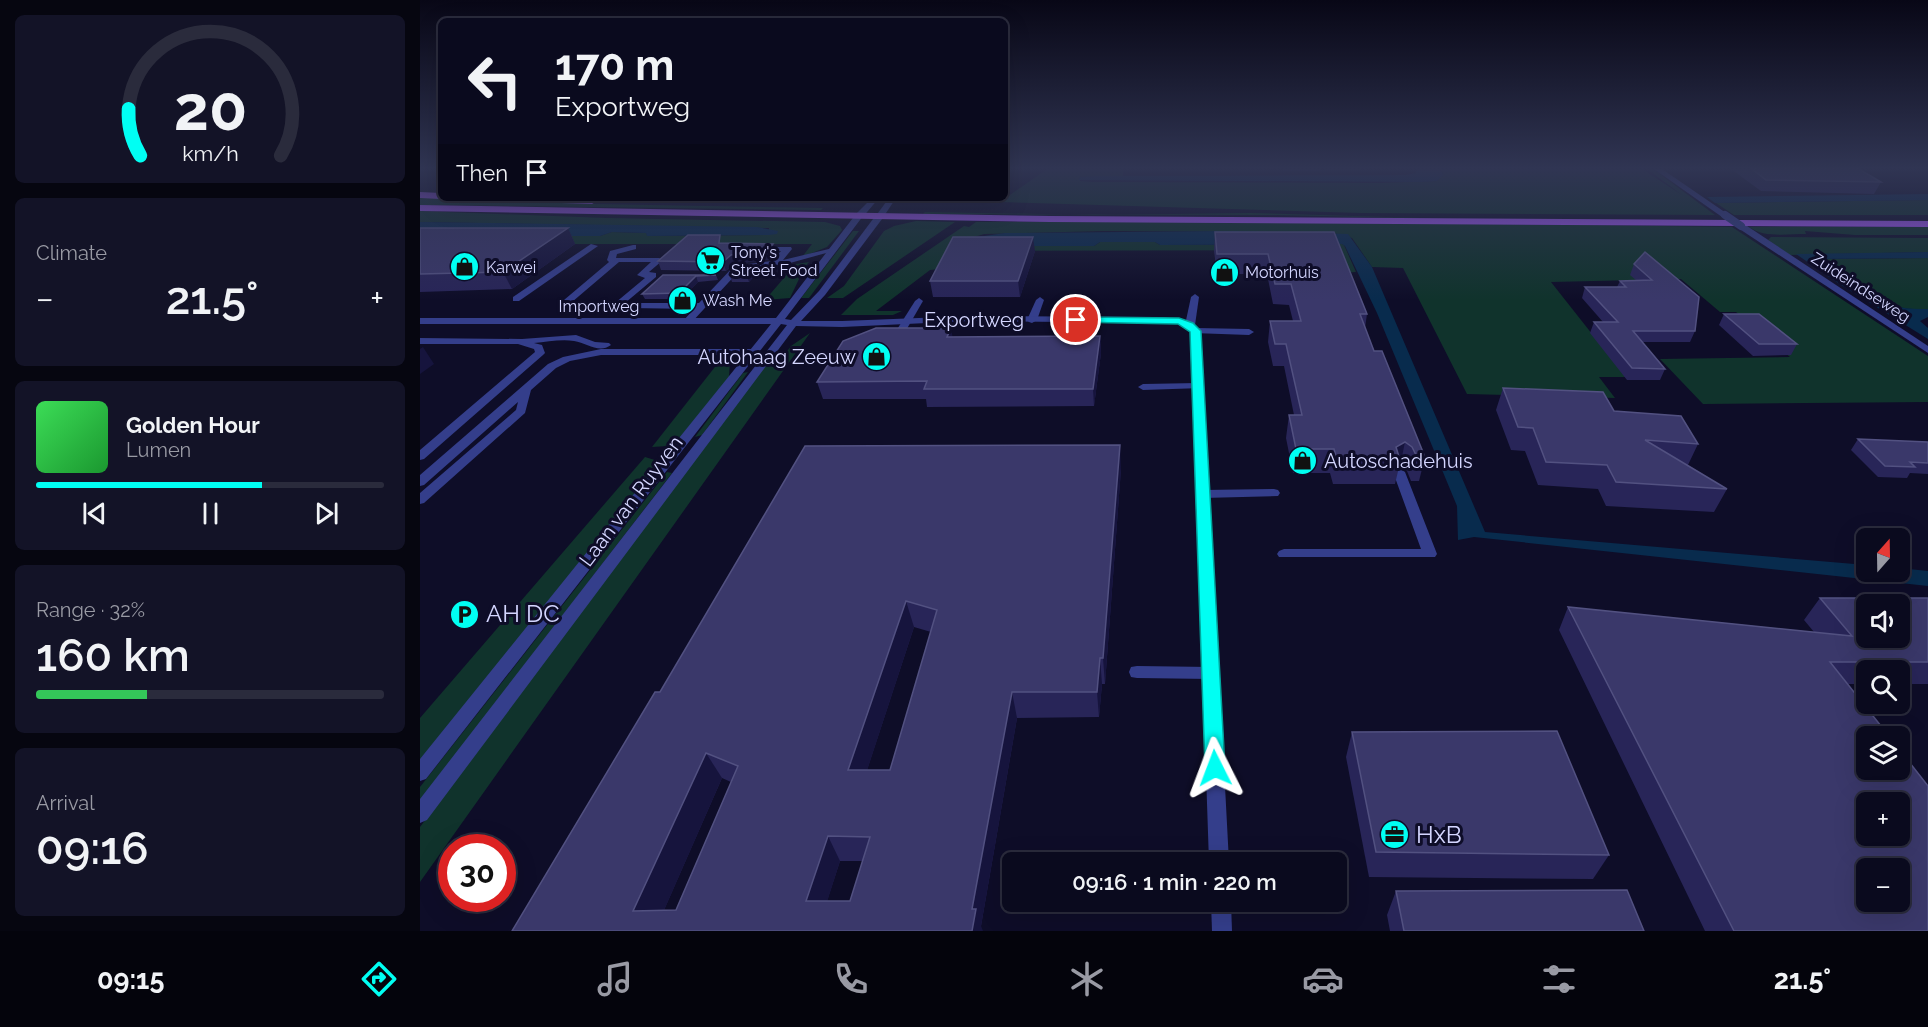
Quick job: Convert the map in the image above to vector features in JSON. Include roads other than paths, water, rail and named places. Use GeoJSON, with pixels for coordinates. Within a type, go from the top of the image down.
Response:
{"type":"FeatureCollection","features":[{"type":"Feature","properties":{"kind":"main road"},"geometry":{"type":"LineString","coordinates":[[664,212],[879,217],[1928,224]]}},
{"type":"Feature","properties":{"kind":"main road"},"geometry":{"type":"LineString","coordinates":[[1310,212],[1453,216],[1928,219]]}},
{"type":"Feature","properties":{"kind":"street","name":"Laan van Ruyven"},"geometry":{"type":"LineString","coordinates":[[420,814],[785,322],[833,250],[862,212]]}},
{"type":"Feature","properties":{"kind":"street","name":"Laan van Ruyven"},"geometry":{"type":"LineString","coordinates":[[420,773],[756,348],[822,293],[882,212]]}},
{"type":"Feature","properties":{"kind":"street","name":"Zuideindseweg"},"geometry":{"type":"LineString","coordinates":[[1721,212],[1928,350]]}},
{"type":"Feature","properties":{"kind":"street"},"geometry":{"type":"LineString","coordinates":[[516,299],[594,246]]}},
{"type":"Feature","properties":{"kind":"street"},"geometry":{"type":"LineString","coordinates":[[611,260],[613,252],[633,247]]}},
{"type":"Feature","properties":{"kind":"street"},"geometry":{"type":"LineString","coordinates":[[751,249],[788,249],[775,263]]}},
{"type":"Feature","properties":{"kind":"street"},"geometry":{"type":"LineString","coordinates":[[688,321],[737,268],[775,263],[833,250]]}},
{"type":"Feature","properties":{"kind":"street"},"geometry":{"type":"LineString","coordinates":[[611,260],[659,260],[641,275],[664,275]]}},
{"type":"Feature","properties":{"kind":"street"},"geometry":{"type":"LineString","coordinates":[[611,260],[615,262],[567,302],[568,305],[701,306]]}},
{"type":"Feature","properties":{"kind":"street"},"geometry":{"type":"LineString","coordinates":[[616,306],[653,275]]}},
{"type":"Feature","properties":{"kind":"street"},"geometry":{"type":"LineString","coordinates":[[719,276],[730,276]]}},
{"type":"Feature","properties":{"kind":"street"},"geometry":{"type":"LineString","coordinates":[[1195,297],[1193,328],[1198,386],[1219,852]]}},
{"type":"Feature","properties":{"kind":"street"},"geometry":{"type":"LineString","coordinates":[[1032,320],[1040,300]]}},
{"type":"Feature","properties":{"kind":"street"},"geometry":{"type":"LineString","coordinates":[[896,339],[919,301]]}},
{"type":"Feature","properties":{"kind":"street","name":"Exportweg"},"geometry":{"type":"LineString","coordinates":[[785,322],[1163,320],[1179,321],[1193,328],[1249,332]]}},
{"type":"Feature","properties":{"kind":"street","name":"Importweg"},"geometry":{"type":"LineString","coordinates":[[420,321],[785,322]]}},
{"type":"Feature","properties":{"kind":"street"},"geometry":{"type":"LineString","coordinates":[[519,341],[576,338],[594,345],[756,348]]}},
{"type":"Feature","properties":{"kind":"street"},"geometry":{"type":"LineString","coordinates":[[420,341],[519,341],[539,347],[540,354],[420,456]]}},
{"type":"Feature","properties":{"kind":"street"},"geometry":{"type":"LineString","coordinates":[[420,482],[552,366],[585,354],[756,348]]}},
{"type":"Feature","properties":{"kind":"street"},"geometry":{"type":"LineString","coordinates":[[1143,387],[1198,386]]}},
{"type":"Feature","properties":{"kind":"street"},"geometry":{"type":"LineString","coordinates":[[420,500],[521,411],[526,389]]}},
{"type":"Feature","properties":{"kind":"street"},"geometry":{"type":"LineString","coordinates":[[1284,554],[1430,554],[1400,472]]}},
{"type":"Feature","properties":{"kind":"street"},"geometry":{"type":"LineString","coordinates":[[1203,494],[1274,493]]}},
{"type":"Feature","properties":{"kind":"street"},"geometry":{"type":"LineString","coordinates":[[1137,672],[1211,674]]}},
{"type":"Feature","properties":{"kind":"street"},"geometry":{"type":"LineString","coordinates":[[1221,912],[1222,931]]}},
{"type":"Feature","properties":{"kind":"water"},"geometry":{"type":"Polygon","coordinates":[[[420,222],[757,227],[778,231],[777,234],[769,235],[647,236],[646,233],[612,232],[600,236],[420,236],[420,222]]]}},
{"type":"Feature","properties":{"kind":"water"},"geometry":{"type":"Polygon","coordinates":[[[1228,231],[1348,234],[1372,267],[1485,532],[1856,564],[1856,578],[1474,537],[1458,540],[1457,506],[1377,313],[1342,244],[1160,245],[1155,242],[1100,242],[1094,246],[974,246],[970,238],[1005,233],[1228,231]]]}},
{"type":"Feature","properties":{"kind":"water"},"geometry":{"type":"Polygon","coordinates":[[[1928,252],[1928,258],[1818,259],[1845,280],[1879,300],[1899,307],[1928,309],[1928,317],[1920,321],[1928,328],[1928,339],[1796,254],[1928,252]]]}},
{"type":"Feature","properties":{"kind":"water"},"geometry":{"type":"Polygon","coordinates":[[[1910,569],[1928,571],[1928,586],[1891,582],[1910,582],[1910,569]]]}},
{"type":"Feature","properties":{"kind":"place","name":"Tony's Street Food"},"geometry":{"type":"Point","coordinates":[710,261]}},
{"type":"Feature","properties":{"kind":"place","name":"Karwei"},"geometry":{"type":"Point","coordinates":[465,267]}},
{"type":"Feature","properties":{"kind":"place","name":"Motorhuis"},"geometry":{"type":"Point","coordinates":[1224,272]}},
{"type":"Feature","properties":{"kind":"place","name":"Wash Me"},"geometry":{"type":"Point","coordinates":[682,300]}},
{"type":"Feature","properties":{"kind":"place","name":"Autohaag Zeeuw"},"geometry":{"type":"Point","coordinates":[877,357]}},
{"type":"Feature","properties":{"kind":"place","name":"Autoschadehuis"},"geometry":{"type":"Point","coordinates":[1303,461]}},
{"type":"Feature","properties":{"kind":"place","name":"AH DC"},"geometry":{"type":"Point","coordinates":[465,614]}},
{"type":"Feature","properties":{"kind":"place","name":"HxB"},"geometry":{"type":"Point","coordinates":[1395,835]}}]}
